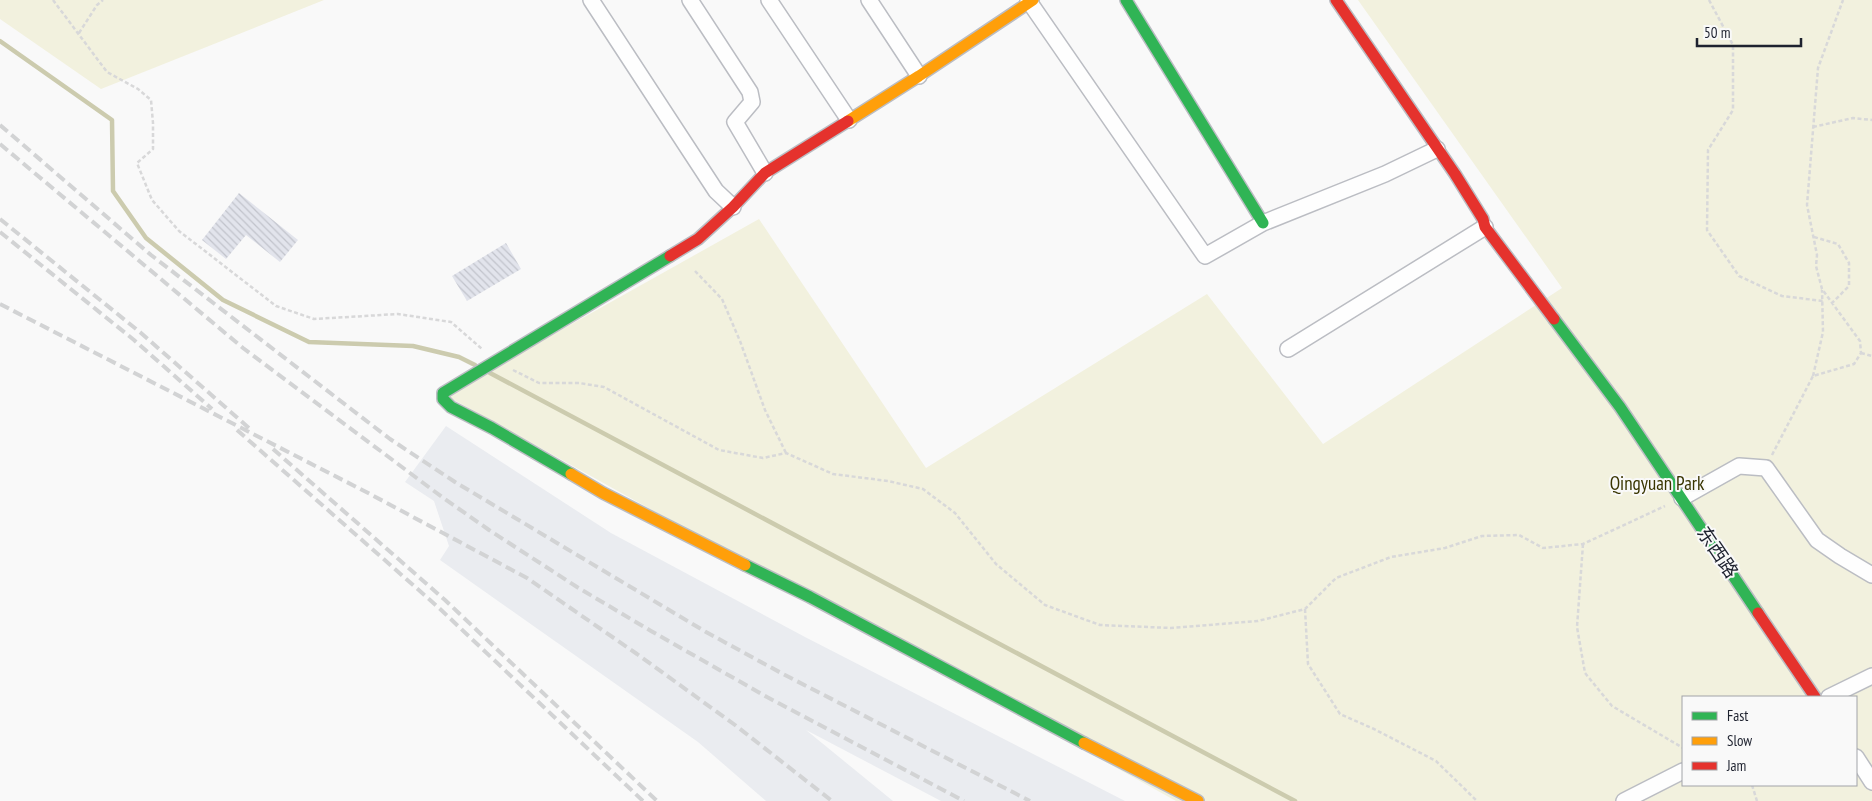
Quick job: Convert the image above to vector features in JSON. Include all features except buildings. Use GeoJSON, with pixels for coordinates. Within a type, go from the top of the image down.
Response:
{"type":"FeatureCollection","features":[{"type":"Feature","properties":{"kind":"street"},"geometry":{"type":"LineString","coordinates":[[591,0],[716,191],[734,208]]}},
{"type":"Feature","properties":{"kind":"street"},"geometry":{"type":"LineString","coordinates":[[690,0],[750,92],[752,102],[735,122],[765,173]]}},
{"type":"Feature","properties":{"kind":"street"},"geometry":{"type":"LineString","coordinates":[[769,0],[848,120]]}},
{"type":"Feature","properties":{"kind":"street"},"geometry":{"type":"LineString","coordinates":[[869,0],[919,76]]}},
{"type":"Feature","properties":{"kind":"street"},"geometry":{"type":"LineString","coordinates":[[1126,0],[1263,223]]}},
{"type":"Feature","properties":{"kind":"street","name":"东西路"},"geometry":{"type":"LineString","coordinates":[[1336,0],[1483,219],[1485,227],[1620,406],[1814,696]]}},
{"type":"Feature","properties":{"kind":"street"},"geometry":{"type":"LineString","coordinates":[[1198,801],[1023,712],[810,597],[697,542],[603,493],[451,406],[443,399],[442,393],[698,239],[734,208],[765,173],[919,76],[1030,1],[1205,256],[1263,223],[1385,174],[1437,149]]}},
{"type":"Feature","properties":{"kind":"street"},"geometry":{"type":"LineString","coordinates":[[1288,349],[1485,227]]}},
{"type":"Feature","properties":{"kind":"street"},"geometry":{"type":"LineString","coordinates":[[1682,498],[1739,466],[1766,468],[1817,540],[1840,556],[1872,574]]}},
{"type":"Feature","properties":{"kind":"street"},"geometry":{"type":"LineString","coordinates":[[1831,696],[1872,676]]}},
{"type":"Feature","properties":{"kind":"street"},"geometry":{"type":"LineString","coordinates":[[1857,759],[1872,782]]}},
{"type":"Feature","properties":{"kind":"street"},"geometry":{"type":"LineString","coordinates":[[1624,801],[1682,772]]}},
{"type":"Feature","properties":{"kind":"path"},"geometry":{"type":"LineString","coordinates":[[53,0],[107,72],[138,89],[150,100],[153,123],[153,149],[136,164],[152,200],[180,231],[276,306],[314,319],[398,314],[451,322],[494,363],[539,383],[579,383],[604,387],[719,450],[764,458],[786,453],[834,474],[888,481],[923,489],[954,514],[996,564],[1045,605],[1100,625],[1171,628],[1258,621],[1305,609],[1336,578],[1391,557],[1445,548],[1482,536],[1519,535],[1543,548],[1582,544],[1682,498]]}},
{"type":"Feature","properties":{"kind":"path"},"geometry":{"type":"LineString","coordinates":[[79,33],[96,5],[102,0]]}},
{"type":"Feature","properties":{"kind":"path"},"geometry":{"type":"LineString","coordinates":[[1709,0],[1733,45],[1733,110],[1708,150],[1707,230],[1739,276],[1782,296],[1823,301]]}},
{"type":"Feature","properties":{"kind":"path"},"geometry":{"type":"LineString","coordinates":[[1766,468],[1813,376],[1823,332],[1822,289],[1816,266],[1817,255],[1807,205],[1818,68],[1843,0]]}},
{"type":"Feature","properties":{"kind":"path"},"geometry":{"type":"LineString","coordinates":[[1813,126],[1852,118],[1872,120]]}},
{"type":"Feature","properties":{"kind":"path"},"geometry":{"type":"LineString","coordinates":[[1814,237],[1838,244],[1849,263],[1849,286],[1832,303]]}},
{"type":"Feature","properties":{"kind":"path"},"geometry":{"type":"LineString","coordinates":[[695,271],[722,299],[740,341],[765,410],[786,453]]}},
{"type":"Feature","properties":{"kind":"path"},"geometry":{"type":"LineString","coordinates":[[1813,376],[1854,364],[1861,353],[1860,341],[1822,289]]}},
{"type":"Feature","properties":{"kind":"path"},"geometry":{"type":"LineString","coordinates":[[1861,353],[1872,356]]}},
{"type":"Feature","properties":{"kind":"path"},"geometry":{"type":"LineString","coordinates":[[1582,544],[1577,627],[1586,673],[1612,706],[1682,747]]}},
{"type":"Feature","properties":{"kind":"path"},"geometry":{"type":"LineString","coordinates":[[1305,609],[1308,664],[1340,714],[1436,761],[1477,801]]}},
{"type":"Feature","properties":{"kind":"path"},"geometry":{"type":"LineString","coordinates":[[1752,786],[1758,801]]}},
{"type":"Feature","properties":{"kind":"shaded area"},"geometry":{"type":"Polygon","coordinates":[[[446,426],[611,533],[805,637],[1125,801],[941,801],[806,730],[893,801],[766,801],[698,742],[440,560],[449,546],[434,501],[405,482],[446,426]]]}},
{"type":"Feature","properties":{"kind":"green space"},"geometry":{"type":"Polygon","coordinates":[[[0,0],[324,0],[101,89],[0,19],[0,0]]]}},
{"type":"Feature","properties":{"kind":"green space","name":"Qingyuan Park"},"geometry":{"type":"Polygon","coordinates":[[[1358,0],[1872,0],[1872,801],[1176,801],[445,395],[759,219],[926,468],[1207,294],[1323,444],[1562,288],[1358,0]]]}},
{"type":"Feature","properties":{"kind":"waterway"},"geometry":{"type":"LineString","coordinates":[[0,41],[112,120],[113,191],[146,238],[223,300],[309,342],[413,346],[459,357],[475,365]]}},
{"type":"Feature","properties":{"kind":"waterway"},"geometry":{"type":"LineString","coordinates":[[490,373],[1295,801]]}},
{"type":"Feature","properties":{"kind":"railway"},"geometry":{"type":"LineString","coordinates":[[0,125],[151,255],[390,439],[455,482],[706,632],[783,674],[1030,801]]}},
{"type":"Feature","properties":{"kind":"railway"},"geometry":{"type":"LineString","coordinates":[[0,144],[243,348],[489,530],[577,587],[651,631],[767,697],[964,801]]}},
{"type":"Feature","properties":{"kind":"railway"},"geometry":{"type":"LineString","coordinates":[[0,219],[141,333],[249,428]]}},
{"type":"Feature","properties":{"kind":"railway"},"geometry":{"type":"LineString","coordinates":[[0,232],[134,340],[212,409]]}},
{"type":"Feature","properties":{"kind":"railway"},"geometry":{"type":"LineString","coordinates":[[0,304],[370,494],[527,578],[735,725],[832,801]]}},
{"type":"Feature","properties":{"kind":"railway"},"geometry":{"type":"LineString","coordinates":[[237,430],[438,607],[643,801]]}},
{"type":"Feature","properties":{"kind":"railway"},"geometry":{"type":"LineString","coordinates":[[273,449],[445,600],[657,801]]}},
{"type":"Feature","properties":{"kind":"traffic: fast"},"geometry":{"type":"LineString","coordinates":[[1126,0],[1263,223]]}},
{"type":"Feature","properties":{"kind":"traffic: fast"},"geometry":{"type":"LineString","coordinates":[[571,474],[492,428],[451,407],[443,399],[443,393],[670,256]]}},
{"type":"Feature","properties":{"kind":"traffic: fast"},"geometry":{"type":"LineString","coordinates":[[1554,319],[1620,407],[1758,613]]}},
{"type":"Feature","properties":{"kind":"traffic: fast"},"geometry":{"type":"LineString","coordinates":[[745,565],[810,597],[1084,743]]}},
{"type":"Feature","properties":{"kind":"traffic: slow"},"geometry":{"type":"LineString","coordinates":[[848,121],[1033,0]]}},
{"type":"Feature","properties":{"kind":"traffic: slow"},"geometry":{"type":"LineString","coordinates":[[571,474],[603,493],[745,565]]}},
{"type":"Feature","properties":{"kind":"traffic: slow"},"geometry":{"type":"LineString","coordinates":[[1084,743],[1198,801]]}},
{"type":"Feature","properties":{"kind":"traffic: jam"},"geometry":{"type":"LineString","coordinates":[[1336,0],[1455,174],[1483,219],[1485,227],[1554,319]]}},
{"type":"Feature","properties":{"kind":"traffic: jam"},"geometry":{"type":"LineString","coordinates":[[670,256],[698,239],[733,207],[765,173],[848,121]]}},
{"type":"Feature","properties":{"kind":"traffic: jam"},"geometry":{"type":"LineString","coordinates":[[1758,613],[1814,696]]}}]}
